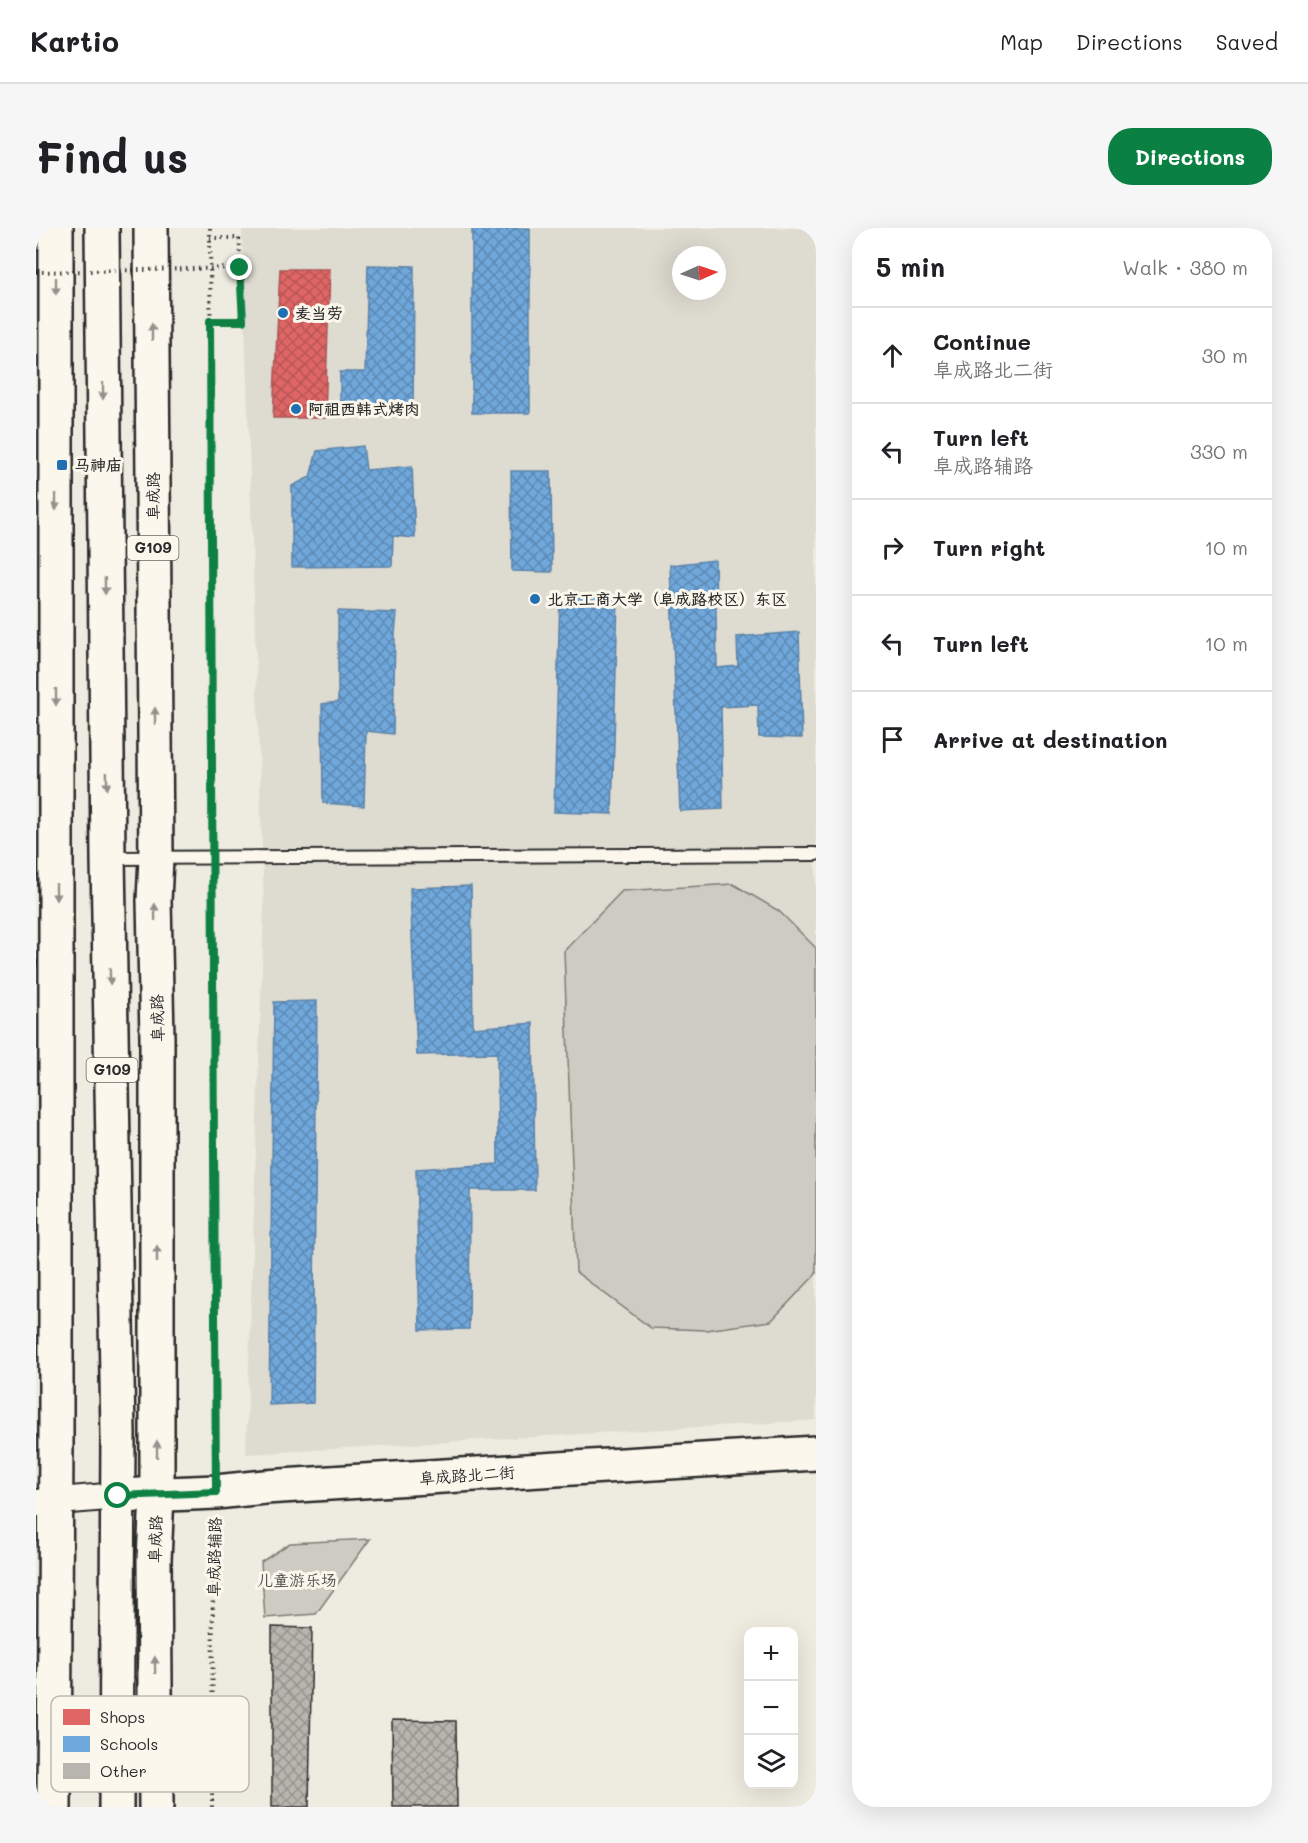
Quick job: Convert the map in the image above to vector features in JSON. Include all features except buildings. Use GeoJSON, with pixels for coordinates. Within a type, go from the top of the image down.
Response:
{"type":"FeatureCollection","features":[{"type":"Feature","properties":{"kind":"main road"},"geometry":{"type":"LineString","coordinates":[[51,1696],[46,1502],[56,228]]}},
{"type":"Feature","properties":{"kind":"main road"},"geometry":{"type":"LineString","coordinates":[[79,228],[102,333]]}},
{"type":"Feature","properties":{"kind":"main road","name":"G109"},"geometry":{"type":"LineString","coordinates":[[102,228],[108,858],[118,1496],[117,1696]]}},
{"type":"Feature","properties":{"kind":"main road","name":"阜成路"},"geometry":{"type":"LineString","coordinates":[[152,231],[156,858],[154,901],[157,1038],[155,1696]]}},
{"type":"Feature","properties":{"kind":"main road","name":"阜成路北二街"},"geometry":{"type":"LineString","coordinates":[[118,1496],[216,1492],[816,1453]]}},
{"type":"Feature","properties":{"kind":"main road"},"geometry":{"type":"LineString","coordinates":[[54,1792],[54,1807]]}},
{"type":"Feature","properties":{"kind":"main road","name":"G109"},"geometry":{"type":"LineString","coordinates":[[116,1792],[116,1807]]}},
{"type":"Feature","properties":{"kind":"main road","name":"阜成路"},"geometry":{"type":"LineString","coordinates":[[156,1792],[156,1807]]}},
{"type":"Feature","properties":{"kind":"street"},"geometry":{"type":"LineString","coordinates":[[46,1502],[118,1496]]}},
{"type":"Feature","properties":{"kind":"lane"},"geometry":{"type":"LineString","coordinates":[[108,858],[816,854]]}},
{"type":"Feature","properties":{"kind":"path","name":"阜成路辅路"},"geometry":{"type":"LineString","coordinates":[[210,228],[216,1492],[213,1559],[212,1696]]}},
{"type":"Feature","properties":{"kind":"path"},"geometry":{"type":"LineString","coordinates":[[210,238],[239,237],[243,321],[210,321]]}},
{"type":"Feature","properties":{"kind":"path"},"geometry":{"type":"LineString","coordinates":[[36,272],[240,268]]}},
{"type":"Feature","properties":{"kind":"path","name":"阜成路辅路"},"geometry":{"type":"LineString","coordinates":[[212,1792],[212,1807]]}},
{"type":"Feature","properties":{"kind":"shaded area","name":"北京工商大学（阜成路校区）东区"},"geometry":{"type":"Polygon","coordinates":[[[242,228],[816,228],[816,1420],[246,1454],[264,907],[242,228]]]}},
{"type":"Feature","properties":{"kind":"green space"},"geometry":{"type":"Polygon","coordinates":[[[733,884],[779,911],[816,948],[816,1274],[771,1321],[706,1330],[651,1328],[576,1272],[564,951],[622,891],[733,884]]]}},
{"type":"Feature","properties":{"kind":"green space","name":"儿童游乐场"},"geometry":{"type":"Polygon","coordinates":[[[370,1539],[316,1614],[265,1618],[261,1562],[290,1543],[370,1539]]]}},
{"type":"Feature","properties":{"kind":"place","name":"麦当劳"},"geometry":{"type":"Point","coordinates":[283,313]}},
{"type":"Feature","properties":{"kind":"place","name":"阿祖西韩式烤肉"},"geometry":{"type":"Point","coordinates":[296,409]}},
{"type":"Feature","properties":{"kind":"place","name":"马神庙"},"geometry":{"type":"Point","coordinates":[62,465]}},
{"type":"Feature","properties":{"kind":"place","name":"北京工商大学（阜成路校区）东区"},"geometry":{"type":"Point","coordinates":[535,599]}},
{"type":"Feature","properties":{"kind":"route"},"geometry":{"type":"LineString","coordinates":[[118,1496],[216,1492],[210,321],[243,321],[240,268]]}}]}
